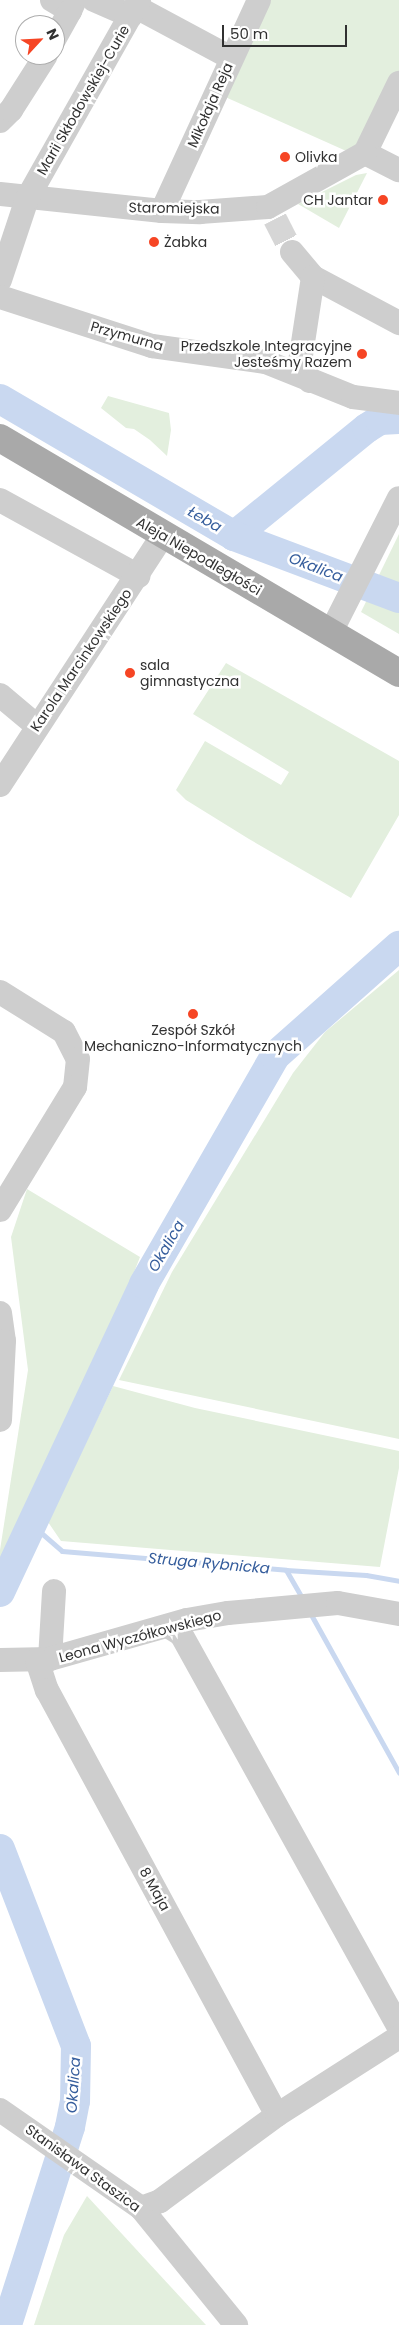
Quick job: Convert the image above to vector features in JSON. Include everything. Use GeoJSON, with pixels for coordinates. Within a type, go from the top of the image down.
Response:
{"type":"FeatureCollection","features":[{"type":"Feature","properties":{"kind":"main road","name":"Aleja Niepodległości"},"geometry":{"type":"LineString","coordinates":[[0,438],[399,673]]}},
{"type":"Feature","properties":{"kind":"street"},"geometry":{"type":"LineString","coordinates":[[94,0],[135,8],[231,58]]}},
{"type":"Feature","properties":{"kind":"street","name":"Mikołaja Reja"},"geometry":{"type":"LineString","coordinates":[[162,211],[259,0]]}},
{"type":"Feature","properties":{"kind":"street","name":"Marii Skłodowskiej-Curie"},"geometry":{"type":"LineString","coordinates":[[27,199],[135,8]]}},
{"type":"Feature","properties":{"kind":"street"},"geometry":{"type":"LineString","coordinates":[[0,121],[12,110],[40,65]]}},
{"type":"Feature","properties":{"kind":"street"},"geometry":{"type":"LineString","coordinates":[[399,83],[365,153],[399,170]]}},
{"type":"Feature","properties":{"kind":"street","name":"Staromiejska"},"geometry":{"type":"LineString","coordinates":[[0,194],[27,199],[162,211],[272,213],[365,153]]}},
{"type":"Feature","properties":{"kind":"street"},"geometry":{"type":"LineString","coordinates":[[0,280],[27,199]]}},
{"type":"Feature","properties":{"kind":"street"},"geometry":{"type":"LineString","coordinates":[[292,252],[312,278],[399,323]]}},
{"type":"Feature","properties":{"kind":"street"},"geometry":{"type":"LineString","coordinates":[[310,381],[300,362],[312,278]]}},
{"type":"Feature","properties":{"kind":"street","name":"Przymurna"},"geometry":{"type":"LineString","coordinates":[[0,297],[152,346],[266,362],[353,397],[399,403]]}},
{"type":"Feature","properties":{"kind":"street"},"geometry":{"type":"LineString","coordinates":[[0,318],[23,305]]}},
{"type":"Feature","properties":{"kind":"street"},"geometry":{"type":"LineString","coordinates":[[331,632],[399,498]]}},
{"type":"Feature","properties":{"kind":"street"},"geometry":{"type":"LineString","coordinates":[[0,500],[138,576]]}},
{"type":"Feature","properties":{"kind":"street","name":"Karola Marcinkowskiego"},"geometry":{"type":"LineString","coordinates":[[0,785],[163,535]]}},
{"type":"Feature","properties":{"kind":"street"},"geometry":{"type":"LineString","coordinates":[[0,695],[37,726]]}},
{"type":"Feature","properties":{"kind":"street"},"geometry":{"type":"LineString","coordinates":[[0,992],[64,1032],[78,1059],[75,1087],[0,1210]]}},
{"type":"Feature","properties":{"kind":"street"},"geometry":{"type":"LineString","coordinates":[[0,1313],[2,1340],[0,1420]]}},
{"type":"Feature","properties":{"kind":"street"},"geometry":{"type":"LineString","coordinates":[[44,1660],[54,1591]]}},
{"type":"Feature","properties":{"kind":"street","name":"Leona Wyczółkowskiego"},"geometry":{"type":"LineString","coordinates":[[0,1660],[44,1660],[208,1616],[338,1603],[399,1614]]}},
{"type":"Feature","properties":{"kind":"street"},"geometry":{"type":"LineString","coordinates":[[168,1626],[181,1634],[399,2028]]}},
{"type":"Feature","properties":{"kind":"street","name":"8 Maja"},"geometry":{"type":"LineString","coordinates":[[44,1660],[47,1690],[277,2115]]}},
{"type":"Feature","properties":{"kind":"street"},"geometry":{"type":"LineString","coordinates":[[141,2208],[160,2200],[277,2115],[399,2037]]}},
{"type":"Feature","properties":{"kind":"street","name":"Stanisława Staszica"},"geometry":{"type":"LineString","coordinates":[[0,2110],[141,2208],[236,2325]]}},
{"type":"Feature","properties":{"kind":"green space"},"geometry":{"type":"Polygon","coordinates":[[[269,0],[399,0],[399,83],[365,153],[344,150],[223,96],[269,0]]]}},
{"type":"Feature","properties":{"kind":"green space"},"geometry":{"type":"Polygon","coordinates":[[[367,173],[339,228],[298,204],[356,175],[367,173]]]}},
{"type":"Feature","properties":{"kind":"green space"},"geometry":{"type":"Polygon","coordinates":[[[108,396],[169,413],[171,430],[167,456],[150,440],[134,429],[126,428],[101,408],[108,396]]]}},
{"type":"Feature","properties":{"kind":"green space"},"geometry":{"type":"Polygon","coordinates":[[[399,534],[399,634],[361,612],[399,534]]]}},
{"type":"Feature","properties":{"kind":"green space"},"geometry":{"type":"Polygon","coordinates":[[[226,663],[399,761],[399,815],[351,898],[249,839],[186,800],[176,790],[205,741],[281,785],[289,772],[193,714],[226,663]]]}},
{"type":"Feature","properties":{"kind":"green space"},"geometry":{"type":"Polygon","coordinates":[[[399,970],[399,1439],[119,1380],[172,1272],[293,1073],[325,1032],[399,970]]]}},
{"type":"Feature","properties":{"kind":"green space"},"geometry":{"type":"Polygon","coordinates":[[[27,1189],[140,1257],[111,1331],[0,1574],[0,1550],[28,1370],[11,1237],[27,1189]]]}},
{"type":"Feature","properties":{"kind":"green space"},"geometry":{"type":"Polygon","coordinates":[[[113,1386],[195,1408],[399,1451],[399,1468],[380,1567],[61,1541],[48,1522],[113,1386]]]}},
{"type":"Feature","properties":{"kind":"green space"},"geometry":{"type":"Polygon","coordinates":[[[87,2196],[206,2325],[34,2325],[64,2235],[87,2196]]]}},
{"type":"Feature","properties":{"kind":"waterway","name":"Łeba"},"geometry":{"type":"LineString","coordinates":[[0,399],[234,536],[367,428],[380,420],[399,419]]}},
{"type":"Feature","properties":{"kind":"waterway","name":"Okalica"},"geometry":{"type":"LineString","coordinates":[[234,536],[399,598]]}},
{"type":"Feature","properties":{"kind":"waterway","name":"Okalica"},"geometry":{"type":"LineString","coordinates":[[0,1592],[144,1284],[275,1056],[399,946]]}},
{"type":"Feature","properties":{"kind":"waterway","name":"Struga Rybnicka"},"geometry":{"type":"LineString","coordinates":[[31,1524],[62,1551],[286,1570],[303,1600]]}},
{"type":"Feature","properties":{"kind":"waterway"},"geometry":{"type":"LineString","coordinates":[[286,1570],[366,1575],[399,1581]]}},
{"type":"Feature","properties":{"kind":"waterway","name":"Struga Rybnicka"},"geometry":{"type":"LineString","coordinates":[[309,1611],[399,1773]]}},
{"type":"Feature","properties":{"kind":"waterway","name":"Okalica"},"geometry":{"type":"LineString","coordinates":[[0,1849],[76,2046],[75,2101],[70,2127],[7,2325]]}},
{"type":"Feature","properties":{"kind":"tunnel"},"geometry":{"type":"LineString","coordinates":[[275,219],[292,252]]}},
{"type":"Feature","properties":{"kind":"place","name":"Olivka"},"geometry":{"type":"Point","coordinates":[285,157]}},
{"type":"Feature","properties":{"kind":"place","name":"CH Jantar"},"geometry":{"type":"Point","coordinates":[383,200]}},
{"type":"Feature","properties":{"kind":"place","name":"Żabka"},"geometry":{"type":"Point","coordinates":[154,242]}},
{"type":"Feature","properties":{"kind":"place","name":"Przedszkole Integracyjne Jesteśmy Razem"},"geometry":{"type":"Point","coordinates":[362,354]}},
{"type":"Feature","properties":{"kind":"place","name":"sala gimnastyczna"},"geometry":{"type":"Point","coordinates":[130,673]}},
{"type":"Feature","properties":{"kind":"place","name":"Zespół Szkół Mechaniczno-Informatycznych"},"geometry":{"type":"Point","coordinates":[193,1014]}}]}
